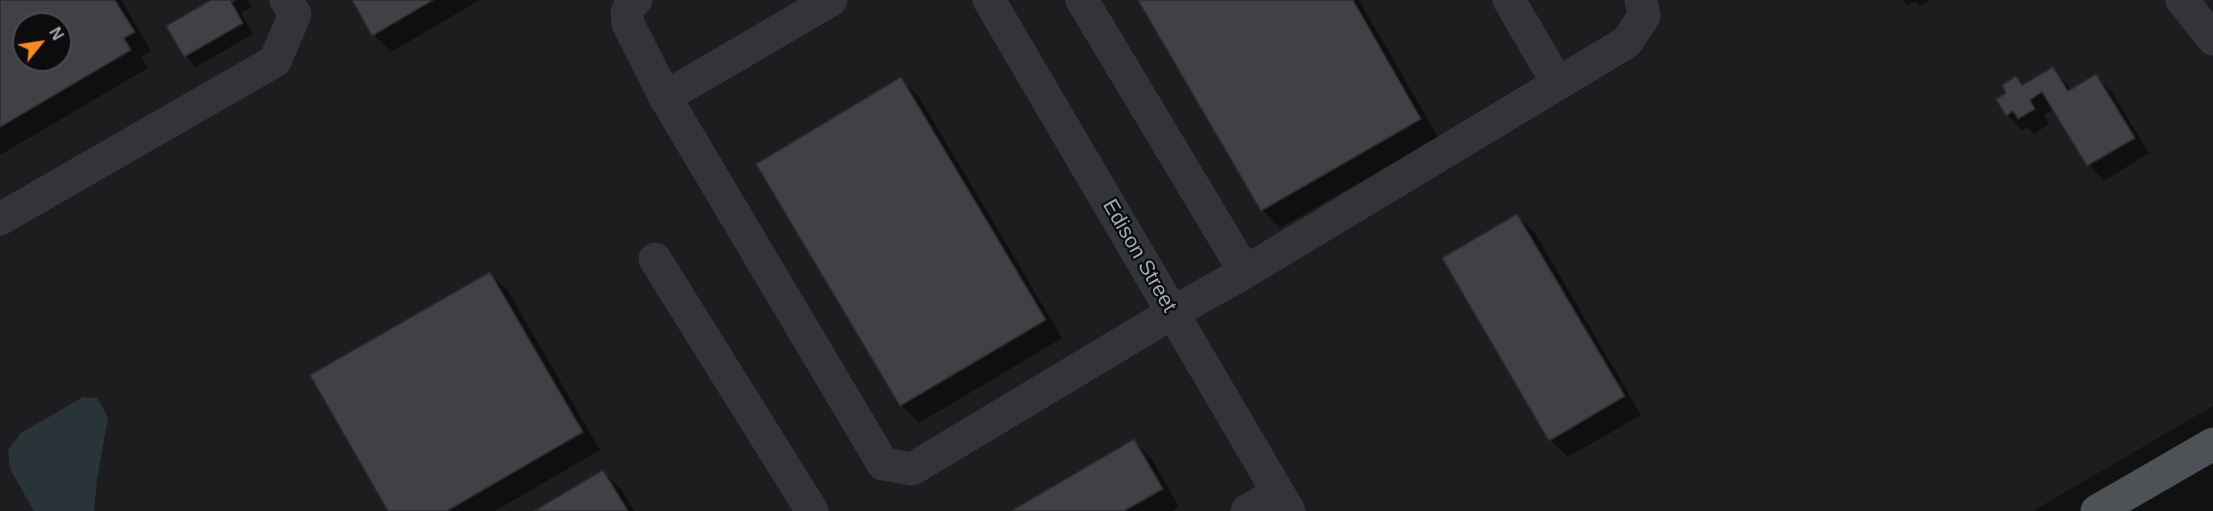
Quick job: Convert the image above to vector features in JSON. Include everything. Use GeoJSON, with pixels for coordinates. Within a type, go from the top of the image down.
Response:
{"type":"FeatureCollection","features":[{"type":"Feature","properties":{"kind":"main road"},"geometry":{"type":"LineString","coordinates":[[2097,511],[2213,444]]}},
{"type":"Feature","properties":{"kind":"street"},"geometry":{"type":"LineString","coordinates":[[0,219],[275,61],[295,14],[286,0]]}},
{"type":"Feature","properties":{"kind":"street"},"geometry":{"type":"LineString","coordinates":[[636,0],[631,3],[627,12],[628,24],[665,97],[883,464],[912,469],[1627,42],[1644,16],[1641,0]]}},
{"type":"Feature","properties":{"kind":"street"},"geometry":{"type":"LineString","coordinates":[[665,97],[831,0]]}},
{"type":"Feature","properties":{"kind":"street","name":"Edison Street"},"geometry":{"type":"LineString","coordinates":[[989,0],[1283,502]]}},
{"type":"Feature","properties":{"kind":"street"},"geometry":{"type":"LineString","coordinates":[[1082,0],[1245,272]]}},
{"type":"Feature","properties":{"kind":"street"},"geometry":{"type":"LineString","coordinates":[[1509,0],[1558,84]]}},
{"type":"Feature","properties":{"kind":"street"},"geometry":{"type":"LineString","coordinates":[[2182,0],[2213,39]]}},
{"type":"Feature","properties":{"kind":"street"},"geometry":{"type":"LineString","coordinates":[[655,259],[812,511]]}},
{"type":"Feature","properties":{"kind":"street"},"geometry":{"type":"LineString","coordinates":[[1247,511],[1283,502]]}},
{"type":"Feature","properties":{"kind":"shaded area"},"geometry":{"type":"Polygon","coordinates":[[[0,0],[2213,0],[2213,406],[2033,511],[0,511],[0,0]]]}},
{"type":"Feature","properties":{"kind":"shaded area"},"geometry":{"type":"Polygon","coordinates":[[[83,397],[97,398],[108,417],[94,511],[34,511],[10,469],[8,450],[21,433],[83,397]]]}},
{"type":"Feature","properties":{"kind":"building"},"geometry":{"type":"Polygon","coordinates":[[[0,0],[115,0],[135,32],[124,38],[131,50],[0,127],[0,0]]]}},
{"type":"Feature","properties":{"kind":"building"},"geometry":{"type":"Polygon","coordinates":[[[211,0],[235,0],[231,2],[243,23],[184,57],[166,26],[211,0]]]}},
{"type":"Feature","properties":{"kind":"building"},"geometry":{"type":"Polygon","coordinates":[[[352,0],[433,0],[372,36],[352,0]]]}},
{"type":"Feature","properties":{"kind":"building"},"geometry":{"type":"Polygon","coordinates":[[[1138,0],[1353,0],[1421,119],[1261,211],[1138,0]]]}},
{"type":"Feature","properties":{"kind":"building"},"geometry":{"type":"Polygon","coordinates":[[[2053,67],[2068,91],[2096,74],[2135,138],[2087,166],[2042,92],[2030,100],[2035,109],[2018,119],[2013,111],[2006,116],[1996,99],[2006,93],[2002,85],[2016,76],[2022,85],[2053,67]]]}},
{"type":"Feature","properties":{"kind":"building"},"geometry":{"type":"Polygon","coordinates":[[[901,77],[1046,320],[900,406],[756,164],[901,77]]]}},
{"type":"Feature","properties":{"kind":"building"},"geometry":{"type":"Polygon","coordinates":[[[1517,214],[1625,396],[1549,441],[1442,258],[1517,214]]]}},
{"type":"Feature","properties":{"kind":"building"},"geometry":{"type":"Polygon","coordinates":[[[490,272],[583,432],[447,511],[388,511],[310,375],[490,272]]]}},
{"type":"Feature","properties":{"kind":"building"},"geometry":{"type":"Polygon","coordinates":[[[1134,439],[1163,489],[1124,511],[1011,511],[1134,439]]]}},
{"type":"Feature","properties":{"kind":"building"},"geometry":{"type":"Polygon","coordinates":[[[603,470],[628,511],[534,511],[603,470]]]}}]}
